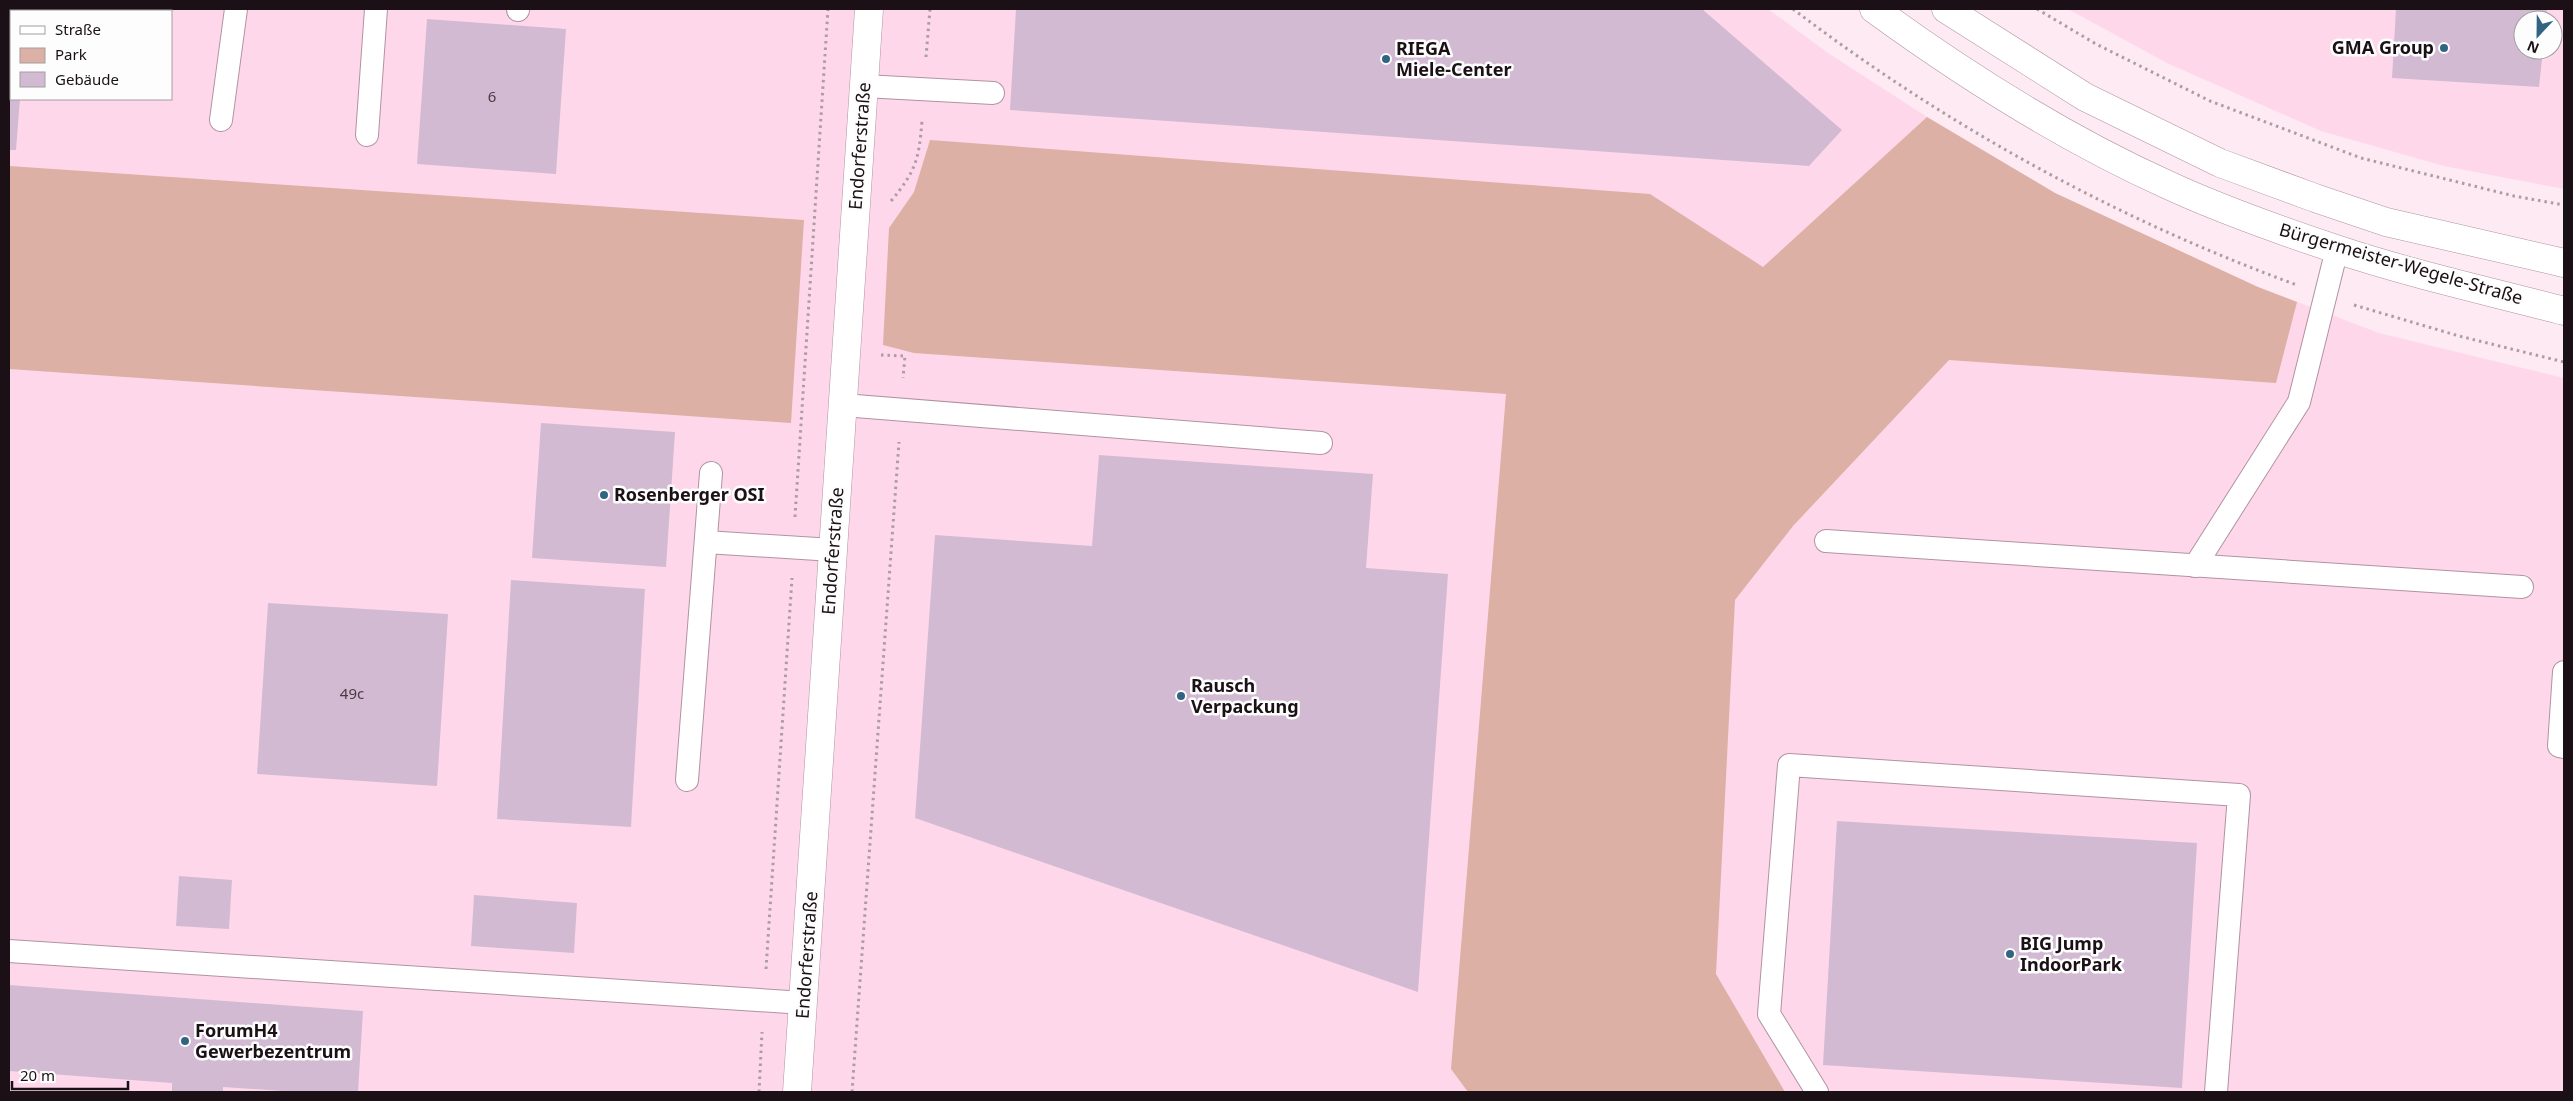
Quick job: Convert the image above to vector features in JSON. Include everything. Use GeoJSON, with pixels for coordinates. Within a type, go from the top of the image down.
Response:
{"type":"FeatureCollection","features":[{"type":"Feature","properties":{"kind":"main road","name":"Endorferstraße"},"geometry":{"type":"LineString","coordinates":[[797,1092],[869,9]]}},
{"type":"Feature","properties":{"kind":"main road","name":"Bürgermeister-Wegele-Straße"},"geometry":{"type":"LineString","coordinates":[[1874,9],[2005,98],[2084,143],[2168,185],[2258,222],[2338,250],[2564,311]]}},
{"type":"Feature","properties":{"kind":"main road","name":"Bürgermeister-Wegele-Straße"},"geometry":{"type":"LineString","coordinates":[[1946,9],[2085,97],[2220,163],[2386,222],[2564,263]]}},
{"type":"Feature","properties":{"kind":"lane"},"geometry":{"type":"LineString","coordinates":[[221,120],[236,9]]}},
{"type":"Feature","properties":{"kind":"lane"},"geometry":{"type":"LineString","coordinates":[[368,135],[376,9]]}},
{"type":"Feature","properties":{"kind":"lane"},"geometry":{"type":"LineString","coordinates":[[864,86],[993,93]]}},
{"type":"Feature","properties":{"kind":"lane"},"geometry":{"type":"LineString","coordinates":[[2195,566],[2298,402],[2338,250]]}},
{"type":"Feature","properties":{"kind":"lane"},"geometry":{"type":"LineString","coordinates":[[843,405],[1321,443]]}},
{"type":"Feature","properties":{"kind":"lane"},"geometry":{"type":"LineString","coordinates":[[687,780],[711,473]]}},
{"type":"Feature","properties":{"kind":"lane"},"geometry":{"type":"LineString","coordinates":[[1826,541],[2522,587]]}},
{"type":"Feature","properties":{"kind":"lane"},"geometry":{"type":"LineString","coordinates":[[706,542],[833,550]]}},
{"type":"Feature","properties":{"kind":"lane"},"geometry":{"type":"LineString","coordinates":[[2564,672],[2559,746],[2564,747]]}},
{"type":"Feature","properties":{"kind":"lane"},"geometry":{"type":"LineString","coordinates":[[1817,1092],[1769,1014],[1788,765],[2239,795],[2216,1092]]}},
{"type":"Feature","properties":{"kind":"lane"},"geometry":{"type":"LineString","coordinates":[[9,950],[804,1003]]}},
{"type":"Feature","properties":{"kind":"path"},"geometry":{"type":"LineString","coordinates":[[889,204],[903,187],[917,160],[930,9]]}},
{"type":"Feature","properties":{"kind":"path"},"geometry":{"type":"LineString","coordinates":[[1793,9],[1861,59],[1971,130],[2066,183],[2157,227]]}},
{"type":"Feature","properties":{"kind":"path"},"geometry":{"type":"LineString","coordinates":[[2037,9],[2096,44],[2210,101],[2361,158],[2514,196],[2564,205]]}},
{"type":"Feature","properties":{"kind":"path"},"geometry":{"type":"LineString","coordinates":[[852,1092],[905,356],[874,355]]}},
{"type":"Feature","properties":{"kind":"shaded area"},"geometry":{"type":"Polygon","coordinates":[[[9,9],[1768,9],[1828,53],[1927,117],[2055,193],[2258,287],[2379,333],[2564,378],[2564,1092],[9,1092],[9,9]]]}},
{"type":"Feature","properties":{"kind":"shaded area"},"geometry":{"type":"Polygon","coordinates":[[[2068,9],[2564,9],[2564,189],[2444,166],[2321,131],[2167,63],[2068,9]]]}},
{"type":"Feature","properties":{"kind":"green space"},"geometry":{"type":"Polygon","coordinates":[[[1927,117],[2055,193],[2258,287],[2297,302],[2276,383],[1949,360],[1793,526],[1735,600],[1716,974],[1785,1092],[1468,1092],[1451,1069],[1506,394],[914,353],[883,345],[889,228],[914,192],[930,140],[1650,194],[1763,267],[1927,117]]]}},
{"type":"Feature","properties":{"kind":"green space"},"geometry":{"type":"Polygon","coordinates":[[[9,166],[804,220],[791,423],[9,369],[9,166]]]}},
{"type":"Feature","properties":{"kind":"building"},"geometry":{"type":"Polygon","coordinates":[[[9,9],[155,9],[10,10],[10,100],[20,100],[16,150],[9,150],[9,9]]]}},
{"type":"Feature","properties":{"kind":"building","name":"RIEGA Miele-Center"},"geometry":{"type":"Polygon","coordinates":[[[1016,9],[1702,9],[1842,130],[1809,166],[1010,110],[1016,9]]]}},
{"type":"Feature","properties":{"kind":"building"},"geometry":{"type":"Polygon","coordinates":[[[2396,9],[2547,9],[2513,10],[2513,60],[2542,60],[2539,87],[2392,78],[2396,9]]]}},
{"type":"Feature","properties":{"kind":"building"},"geometry":{"type":"Polygon","coordinates":[[[427,19],[566,29],[556,174],[417,164],[427,19]]]}},
{"type":"Feature","properties":{"kind":"building","name":"Rosenberger OSI"},"geometry":{"type":"Polygon","coordinates":[[[541,423],[675,432],[666,567],[532,558],[541,423]]]}},
{"type":"Feature","properties":{"kind":"building","name":"Rausch Verpackung"},"geometry":{"type":"Polygon","coordinates":[[[1099,455],[1373,474],[1366,568],[1448,574],[1418,992],[915,818],[935,535],[1092,546],[1099,455]]]}},
{"type":"Feature","properties":{"kind":"building"},"geometry":{"type":"Polygon","coordinates":[[[511,580],[645,589],[631,827],[497,819],[511,580]]]}},
{"type":"Feature","properties":{"kind":"building"},"geometry":{"type":"Polygon","coordinates":[[[268,603],[448,614],[437,786],[257,774],[268,603]]]}},
{"type":"Feature","properties":{"kind":"building","name":"BIG Jump IndoorPark"},"geometry":{"type":"Polygon","coordinates":[[[1837,821],[2197,843],[2182,1088],[1823,1065],[1837,821]]]}},
{"type":"Feature","properties":{"kind":"building"},"geometry":{"type":"Polygon","coordinates":[[[179,876],[232,880],[229,929],[176,926],[179,876]]]}},
{"type":"Feature","properties":{"kind":"building"},"geometry":{"type":"Polygon","coordinates":[[[474,895],[577,903],[574,953],[471,946],[474,895]]]}},
{"type":"Feature","properties":{"kind":"building","name":"ForumH4 Gewerbezentrum"},"geometry":{"type":"Polygon","coordinates":[[[9,985],[363,1011],[358,1092],[297,1092],[223,1087],[223,1092],[172,1092],[172,1083],[9,1071],[9,985]]]}},
{"type":"Feature","properties":{"kind":"place","name":"GMA Group"},"geometry":{"type":"Point","coordinates":[2444,48]}},
{"type":"Feature","properties":{"kind":"place","name":"RIEGA Miele-Center"},"geometry":{"type":"Point","coordinates":[1386,59]}},
{"type":"Feature","properties":{"kind":"place","name":"Rosenberger OSI"},"geometry":{"type":"Point","coordinates":[604,495]}},
{"type":"Feature","properties":{"kind":"place","name":"Rausch Verpackung"},"geometry":{"type":"Point","coordinates":[1181,696]}},
{"type":"Feature","properties":{"kind":"place","name":"BIG Jump IndoorPark"},"geometry":{"type":"Point","coordinates":[2010,954]}},
{"type":"Feature","properties":{"kind":"place","name":"ForumH4 Gewerbezentrum"},"geometry":{"type":"Point","coordinates":[185,1041]}}]}
